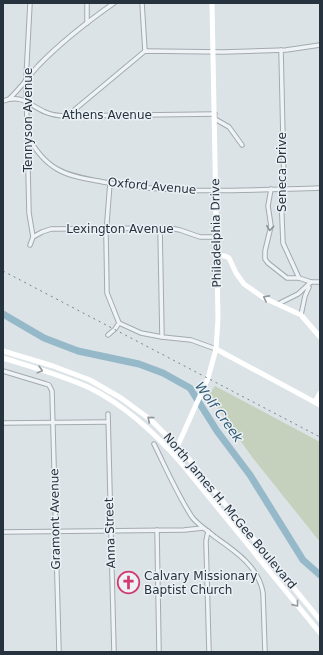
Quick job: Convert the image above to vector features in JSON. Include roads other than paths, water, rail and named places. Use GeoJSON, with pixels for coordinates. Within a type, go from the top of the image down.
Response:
{"type":"FeatureCollection","features":[{"type":"Feature","properties":{"kind":"main road","name":"Philadelphia Drive"},"geometry":{"type":"LineString","coordinates":[[174,454],[203,391],[216,349],[218,321],[212,3]]}},
{"type":"Feature","properties":{"kind":"main road"},"geometry":{"type":"LineString","coordinates":[[217,255],[229,258],[236,273],[244,284],[264,298],[301,315],[320,337]]}},
{"type":"Feature","properties":{"kind":"main road"},"geometry":{"type":"LineString","coordinates":[[216,349],[318,403],[320,393]]}},
{"type":"Feature","properties":{"kind":"main road","name":"North James H. McGee Boulevard"},"geometry":{"type":"LineString","coordinates":[[3,351],[53,366],[90,380],[151,420],[178,446],[320,620]]}},
{"type":"Feature","properties":{"kind":"main road","name":"North James H. McGee Boulevard"},"geometry":{"type":"LineString","coordinates":[[3,358],[61,376],[91,389],[136,418],[174,454],[320,633]]}},
{"type":"Feature","properties":{"kind":"street","name":"Tennyson Avenue"},"geometry":{"type":"LineString","coordinates":[[30,3],[26,79],[29,213],[33,237]]}},
{"type":"Feature","properties":{"kind":"street"},"geometry":{"type":"LineString","coordinates":[[87,3],[87,23]]}},
{"type":"Feature","properties":{"kind":"street"},"geometry":{"type":"LineString","coordinates":[[9,99],[39,66],[87,23],[114,3]]}},
{"type":"Feature","properties":{"kind":"street"},"geometry":{"type":"LineString","coordinates":[[142,3],[145,51]]}},
{"type":"Feature","properties":{"kind":"street"},"geometry":{"type":"LineString","coordinates":[[67,116],[145,51],[213,52],[281,50],[320,45]]}},
{"type":"Feature","properties":{"kind":"street","name":"Seneca Drive"},"geometry":{"type":"LineString","coordinates":[[281,50],[284,183],[281,194],[283,243],[299,278]]}},
{"type":"Feature","properties":{"kind":"street","name":"Athens Avenue"},"geometry":{"type":"LineString","coordinates":[[3,101],[9,99],[20,99],[50,114],[67,116],[215,117]]}},
{"type":"Feature","properties":{"kind":"street"},"geometry":{"type":"LineString","coordinates":[[215,117],[229,127],[242,145]]}},
{"type":"Feature","properties":{"kind":"street","name":"Oxford Avenue"},"geometry":{"type":"LineString","coordinates":[[27,135],[41,155],[55,168],[71,175],[110,183],[166,189],[215,190],[320,188]]}},
{"type":"Feature","properties":{"kind":"street"},"geometry":{"type":"LineString","coordinates":[[108,335],[115,330],[118,323],[107,293],[107,228],[110,183]]}},
{"type":"Feature","properties":{"kind":"street"},"geometry":{"type":"LineString","coordinates":[[271,189],[268,206],[271,226],[265,251],[265,259],[286,278],[299,278],[311,282],[320,282]]}},
{"type":"Feature","properties":{"kind":"street","name":"Lexington Avenue"},"geometry":{"type":"LineString","coordinates":[[33,237],[51,229],[107,228],[160,228],[180,230],[200,237],[216,237]]}},
{"type":"Feature","properties":{"kind":"street"},"geometry":{"type":"LineString","coordinates":[[160,228],[162,337]]}},
{"type":"Feature","properties":{"kind":"street"},"geometry":{"type":"LineString","coordinates":[[30,245],[33,237]]}},
{"type":"Feature","properties":{"kind":"street"},"geometry":{"type":"LineString","coordinates":[[278,304],[304,290],[311,282]]}},
{"type":"Feature","properties":{"kind":"street"},"geometry":{"type":"LineString","coordinates":[[301,315],[305,296],[311,282]]}},
{"type":"Feature","properties":{"kind":"street"},"geometry":{"type":"LineString","coordinates":[[118,323],[141,332],[162,337],[191,340],[216,349]]}},
{"type":"Feature","properties":{"kind":"street","name":"Gramont Avenue"},"geometry":{"type":"LineString","coordinates":[[3,371],[46,384],[52,391],[58,652]]}},
{"type":"Feature","properties":{"kind":"street","name":"Anna Street"},"geometry":{"type":"LineString","coordinates":[[108,414],[114,652]]}},
{"type":"Feature","properties":{"kind":"street"},"geometry":{"type":"LineString","coordinates":[[3,423],[108,422]]}},
{"type":"Feature","properties":{"kind":"street"},"geometry":{"type":"LineString","coordinates":[[154,444],[193,518],[203,528],[249,564],[260,580],[263,593],[265,652]]}},
{"type":"Feature","properties":{"kind":"street"},"geometry":{"type":"LineString","coordinates":[[3,532],[203,528]]}},
{"type":"Feature","properties":{"kind":"street"},"geometry":{"type":"LineString","coordinates":[[157,530],[159,652]]}},
{"type":"Feature","properties":{"kind":"street"},"geometry":{"type":"LineString","coordinates":[[208,532],[206,540],[209,652]]}},
{"type":"Feature","properties":{"kind":"waterway","name":"Wolf Creek"},"geometry":{"type":"LineString","coordinates":[[3,314],[44,338],[78,351],[139,364],[163,373],[190,388],[217,431],[250,475],[303,560],[320,575]]}},
{"type":"Feature","properties":{"kind":"railway"},"geometry":{"type":"LineString","coordinates":[[3,271],[320,437]]}},
{"type":"Feature","properties":{"kind":"place","name":"Calvary Missionary Baptist Church"},"geometry":{"type":"Point","coordinates":[129,583]}}]}
